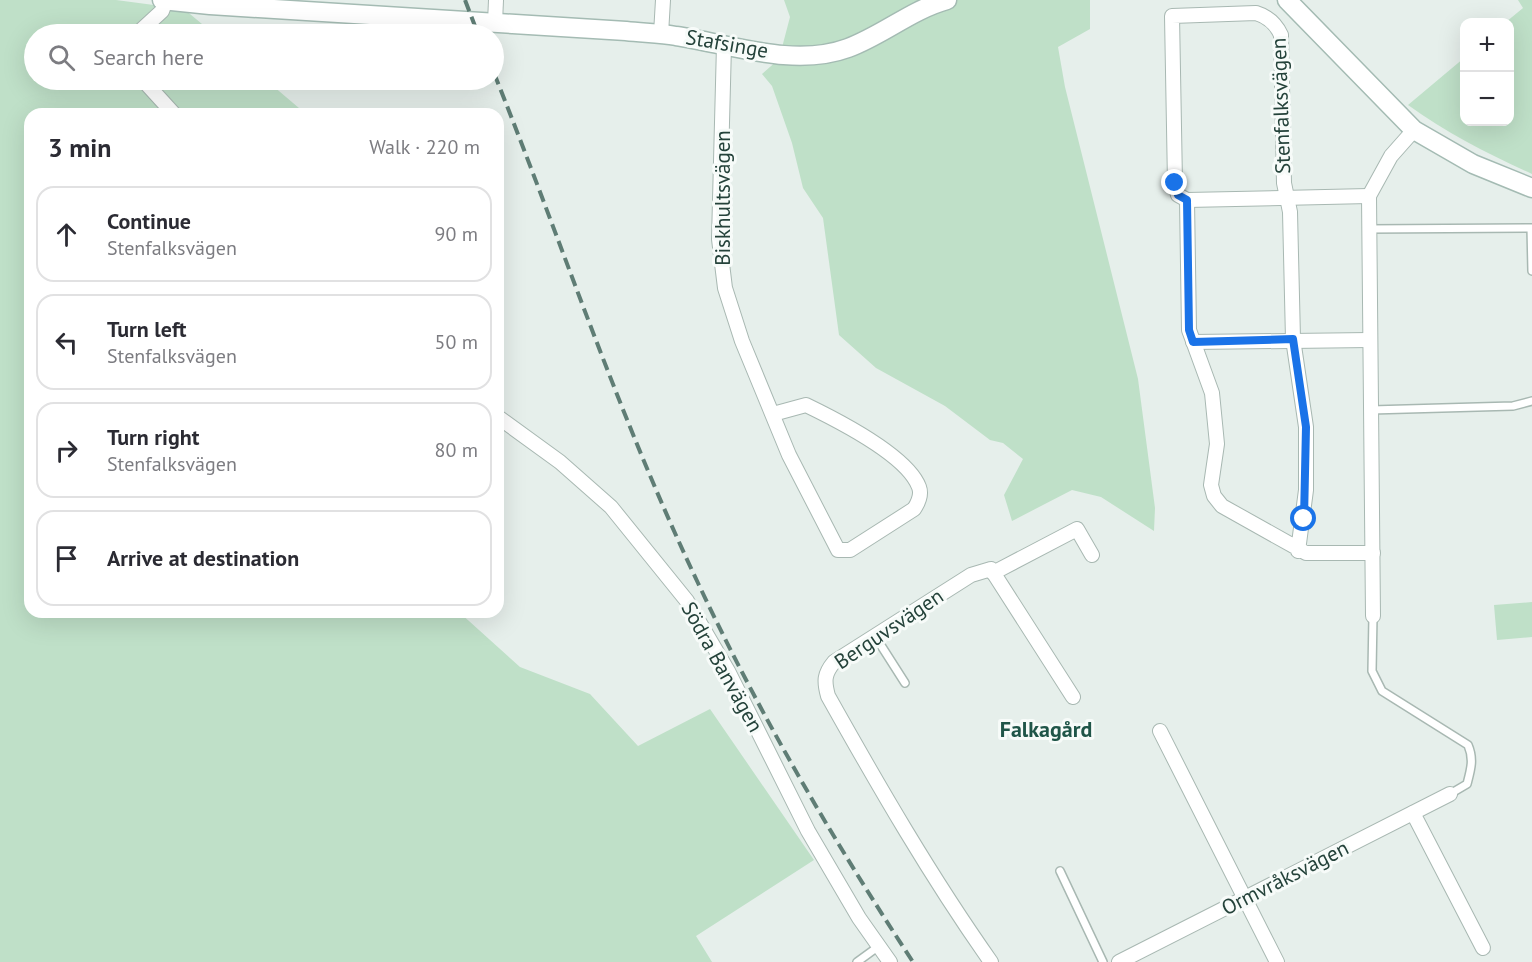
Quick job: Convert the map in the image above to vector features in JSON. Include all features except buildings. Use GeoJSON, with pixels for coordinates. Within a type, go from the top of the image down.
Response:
{"type":"FeatureCollection","features":[{"type":"Feature","properties":{"kind":"street"},"geometry":{"type":"LineString","coordinates":[[148,24],[162,11],[164,0]]}},
{"type":"Feature","properties":{"kind":"street","name":"Stafsinge"},"geometry":{"type":"LineString","coordinates":[[164,0],[661,34],[724,45],[815,55],[855,45],[910,14],[947,0]]}},
{"type":"Feature","properties":{"kind":"street"},"geometry":{"type":"LineString","coordinates":[[495,23],[496,0]]}},
{"type":"Feature","properties":{"kind":"street"},"geometry":{"type":"LineString","coordinates":[[661,34],[663,0]]}},
{"type":"Feature","properties":{"kind":"street"},"geometry":{"type":"LineString","coordinates":[[1287,0],[1414,130],[1473,164],[1532,188]]}},
{"type":"Feature","properties":{"kind":"street","name":"Stenfalksvägen"},"geometry":{"type":"LineString","coordinates":[[1298,551],[1306,490],[1306,427],[1293,339],[1291,222],[1288,196],[1284,183],[1281,35],[1276,25],[1264,15],[1172,16],[1175,183],[1178,195],[1187,200],[1288,196],[1369,196]]}},
{"type":"Feature","properties":{"kind":"street","name":"Biskhultsvägen"},"geometry":{"type":"LineString","coordinates":[[724,45],[719,239],[722,266],[732,313],[789,455],[838,550],[850,550],[914,509],[919,501],[919,488],[903,465],[886,451],[806,405],[773,414]]}},
{"type":"Feature","properties":{"kind":"street"},"geometry":{"type":"LineString","coordinates":[[152,90],[169,108]]}},
{"type":"Feature","properties":{"kind":"street"},"geometry":{"type":"LineString","coordinates":[[1373,616],[1369,196],[1391,156],[1414,130]]}},
{"type":"Feature","properties":{"kind":"street","name":"Stenfalksvägen"},"geometry":{"type":"LineString","coordinates":[[1187,200],[1189,330],[1212,393],[1217,444],[1211,485],[1214,496],[1222,506],[1298,551],[1320,554],[1373,553]]}},
{"type":"Feature","properties":{"kind":"street"},"geometry":{"type":"LineString","coordinates":[[1193,342],[1293,339],[1370,340]]}},
{"type":"Feature","properties":{"kind":"street","name":"Södra Banvägen"},"geometry":{"type":"LineString","coordinates":[[504,421],[560,462],[610,507],[687,601],[728,671],[808,831],[859,918],[890,962]]}},
{"type":"Feature","properties":{"kind":"street","name":"Berguvsvägen"},"geometry":{"type":"LineString","coordinates":[[991,962],[895,815],[828,696],[824,681],[826,672],[834,662],[971,575],[991,569],[993,573],[1077,529],[1092,555]]}},
{"type":"Feature","properties":{"kind":"street"},"geometry":{"type":"LineString","coordinates":[[993,573],[1073,697]]}},
{"type":"Feature","properties":{"kind":"street"},"geometry":{"type":"LineString","coordinates":[[1160,731],[1277,962]]}},
{"type":"Feature","properties":{"kind":"street","name":"Ormvråksvägen"},"geometry":{"type":"LineString","coordinates":[[1119,962],[1450,794]]}},
{"type":"Feature","properties":{"kind":"street"},"geometry":{"type":"LineString","coordinates":[[1413,813],[1483,948]]}},
{"type":"Feature","properties":{"kind":"lane"},"geometry":{"type":"LineString","coordinates":[[1368,229],[1531,228],[1532,271]]}},
{"type":"Feature","properties":{"kind":"lane"},"geometry":{"type":"LineString","coordinates":[[1371,410],[1513,406],[1532,401]]}},
{"type":"Feature","properties":{"kind":"lane"},"geometry":{"type":"LineString","coordinates":[[1373,616],[1372,671],[1382,691],[1468,745],[1472,762],[1467,784],[1450,794]]}},
{"type":"Feature","properties":{"kind":"lane"},"geometry":{"type":"LineString","coordinates":[[874,636],[906,683]]}},
{"type":"Feature","properties":{"kind":"lane"},"geometry":{"type":"LineString","coordinates":[[1060,871],[1103,962]]}},
{"type":"Feature","properties":{"kind":"lane"},"geometry":{"type":"LineString","coordinates":[[857,962],[879,946]]}},
{"type":"Feature","properties":{"kind":"green space"},"geometry":{"type":"Polygon","coordinates":[[[0,0],[116,0],[184,9],[202,24],[24,24],[24,90],[278,90],[299,108],[24,108],[24,618],[466,618],[520,667],[590,694],[638,746],[710,709],[814,860],[696,936],[712,962],[0,962],[0,0]]]}},
{"type":"Feature","properties":{"kind":"green space"},"geometry":{"type":"Polygon","coordinates":[[[784,0],[1090,0],[1090,29],[1058,47],[1065,87],[1138,379],[1155,508],[1154,531],[1101,497],[1072,490],[1012,521],[1004,495],[1023,459],[1003,443],[990,440],[945,406],[876,368],[839,335],[823,218],[803,188],[792,143],[772,86],[762,74],[779,59],[790,17],[784,0]]]}},
{"type":"Feature","properties":{"kind":"green space"},"geometry":{"type":"Polygon","coordinates":[[[1518,0],[1532,0],[1532,174],[1468,142],[1408,105],[1460,61],[1460,126],[1514,126],[1514,18],[1511,18],[1523,8],[1518,0]]]}},
{"type":"Feature","properties":{"kind":"green space"},"geometry":{"type":"Polygon","coordinates":[[[1532,602],[1532,637],[1497,640],[1494,605],[1532,602]]]}},
{"type":"Feature","properties":{"kind":"railway"},"geometry":{"type":"LineString","coordinates":[[465,0],[474,24]]}},
{"type":"Feature","properties":{"kind":"railway"},"geometry":{"type":"LineString","coordinates":[[501,90],[642,457],[698,583],[772,729],[854,870],[913,962]]}},
{"type":"Feature","properties":{"kind":"district","name":"Falkagård"},"geometry":{"type":"Point","coordinates":[1046,729]}},
{"type":"Feature","properties":{"kind":"route"},"geometry":{"type":"LineString","coordinates":[[1175,183],[1178,195],[1187,200],[1189,330],[1193,342],[1293,339],[1306,427],[1304,519]]}}]}
